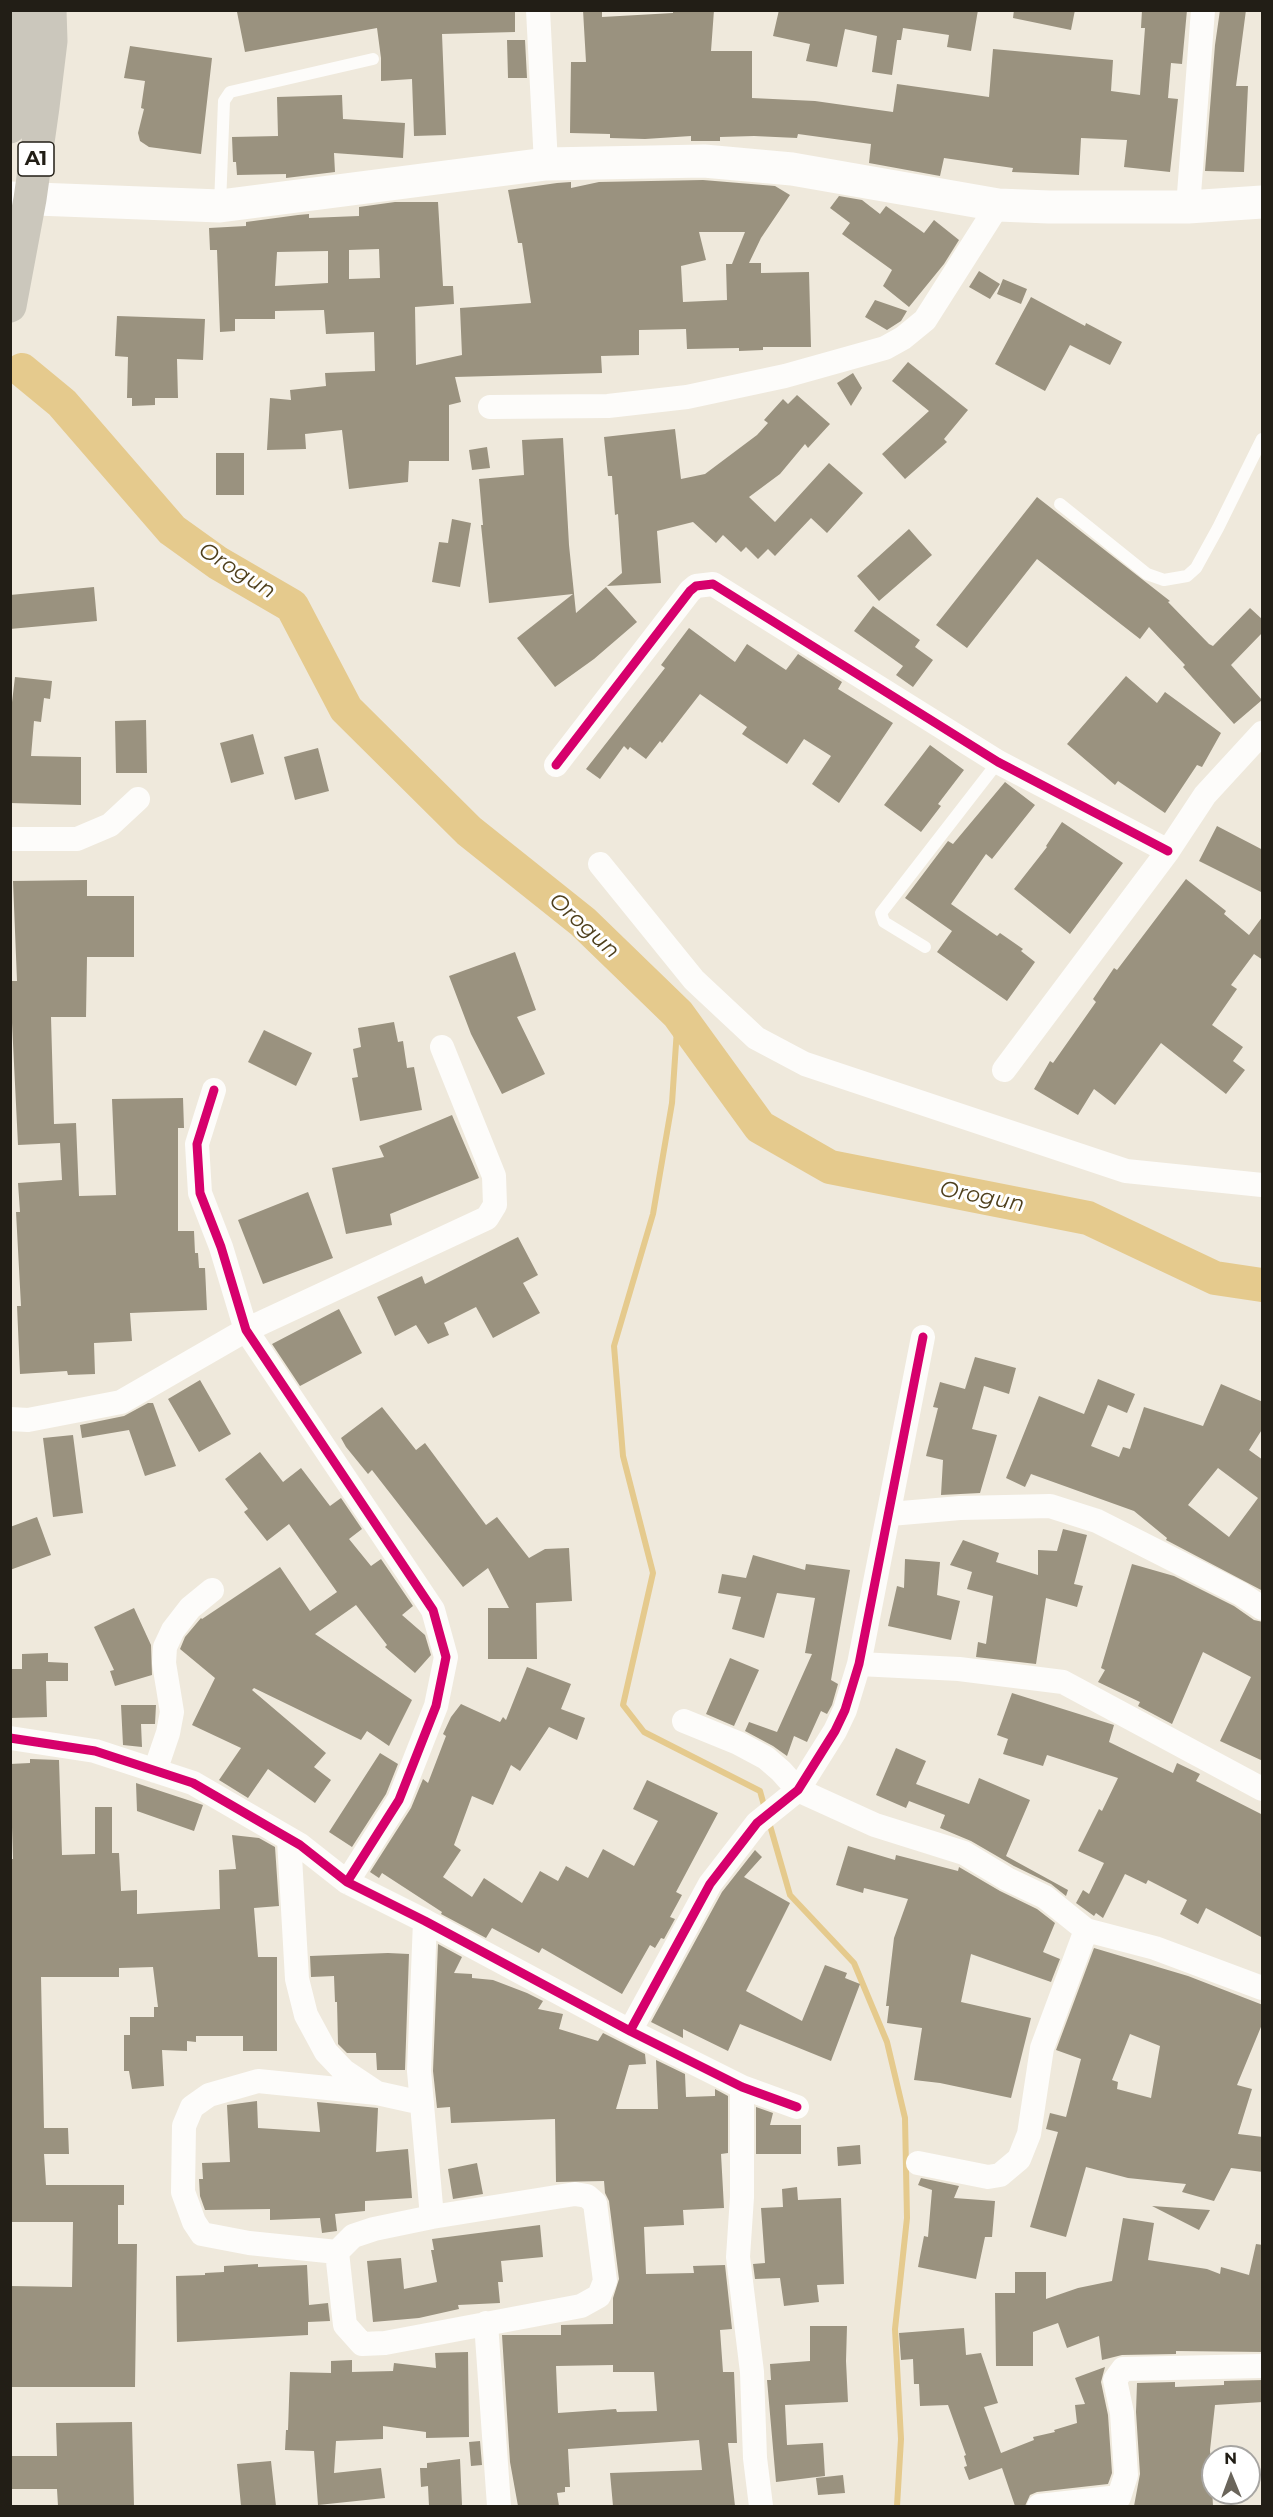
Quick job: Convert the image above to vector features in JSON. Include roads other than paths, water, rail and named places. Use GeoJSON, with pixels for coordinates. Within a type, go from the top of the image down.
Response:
{"type":"FeatureCollection","features":[{"type":"Feature","properties":{"kind":"highway","name":"A1"},"geometry":{"type":"LineString","coordinates":[[10,127],[21,10]]}},
{"type":"Feature","properties":{"kind":"highway","name":"A1"},"geometry":{"type":"LineString","coordinates":[[10,306],[20,199],[51,41],[50,10]]}},
{"type":"Feature","properties":{"kind":"main road"},"geometry":{"type":"LineString","coordinates":[[20,199],[220,206],[546,164],[704,161],[792,169],[998,205],[1188,207],[1263,202]]}},
{"type":"Feature","properties":{"kind":"street"},"geometry":{"type":"LineString","coordinates":[[538,10],[546,164]]}},
{"type":"Feature","properties":{"kind":"street"},"geometry":{"type":"LineString","coordinates":[[1188,207],[1203,10]]}},
{"type":"Feature","properties":{"kind":"street"},"geometry":{"type":"LineString","coordinates":[[490,407],[608,406],[687,397],[785,376],[885,348],[903,338],[925,320],[998,205]]}},
{"type":"Feature","properties":{"kind":"street"},"geometry":{"type":"LineString","coordinates":[[556,765],[690,591],[696,586],[713,584],[998,762],[1168,851]]}},
{"type":"Feature","properties":{"kind":"street"},"geometry":{"type":"LineString","coordinates":[[1004,1070],[1168,851],[1205,795],[1263,733]]}},
{"type":"Feature","properties":{"kind":"street"},"geometry":{"type":"LineString","coordinates":[[10,839],[77,839],[110,825],[138,799]]}},
{"type":"Feature","properties":{"kind":"street"},"geometry":{"type":"LineString","coordinates":[[600,864],[694,980],[756,1038],[805,1064],[1126,1171],[1263,1185]]}},
{"type":"Feature","properties":{"kind":"street"},"geometry":{"type":"LineString","coordinates":[[10,1419],[28,1420],[121,1402],[246,1330],[487,1218],[495,1206],[494,1176],[442,1047]]}},
{"type":"Feature","properties":{"kind":"street"},"geometry":{"type":"LineString","coordinates":[[214,1090],[197,1144],[200,1193],[221,1247],[246,1330],[433,1610],[446,1657],[436,1706],[399,1800],[347,1882]]}},
{"type":"Feature","properties":{"kind":"street"},"geometry":{"type":"LineString","coordinates":[[630,2031],[688,1923],[722,1867],[757,1823],[798,1790],[835,1731],[845,1710],[859,1664],[923,1337]]}},
{"type":"Feature","properties":{"kind":"street"},"geometry":{"type":"LineString","coordinates":[[890,1514],[960,1508],[1050,1506],[1097,1521],[1263,1608]]}},
{"type":"Feature","properties":{"kind":"street"},"geometry":{"type":"LineString","coordinates":[[155,1771],[172,1713],[164,1663],[165,1647],[173,1630],[190,1608],[212,1590]]}},
{"type":"Feature","properties":{"kind":"street"},"geometry":{"type":"LineString","coordinates":[[859,1664],[959,1669],[1063,1682],[1263,1789]]}},
{"type":"Feature","properties":{"kind":"street"},"geometry":{"type":"LineString","coordinates":[[684,1721],[738,1743],[766,1758],[798,1790],[875,1825],[964,1853],[1007,1879],[1046,1897],[1086,1930],[1155,1948],[1263,1988]]}},
{"type":"Feature","properties":{"kind":"street"},"geometry":{"type":"LineString","coordinates":[[10,1738],[95,1751],[193,1783],[289,1839],[347,1882],[425,1921],[630,2031],[742,2087],[797,2107]]}},
{"type":"Feature","properties":{"kind":"street"},"geometry":{"type":"LineString","coordinates":[[289,1839],[297,1980],[306,2015],[326,2052],[344,2071],[377,2093]]}},
{"type":"Feature","properties":{"kind":"street"},"geometry":{"type":"LineString","coordinates":[[425,1921],[419,2071],[432,2217]]}},
{"type":"Feature","properties":{"kind":"street"},"geometry":{"type":"LineString","coordinates":[[918,2163],[988,2176],[1000,2175],[1019,2159],[1029,2134],[1042,2048],[1086,1930]]}},
{"type":"Feature","properties":{"kind":"street"},"geometry":{"type":"LineString","coordinates":[[337,2252],[249,2243],[202,2234],[194,2222],[183,2192],[184,2126],[192,2107],[208,2095],[258,2081],[377,2093],[422,2103]]}},
{"type":"Feature","properties":{"kind":"street"},"geometry":{"type":"LineString","coordinates":[[742,2087],[742,2197],[738,2257],[752,2372],[761,2506]]}},
{"type":"Feature","properties":{"kind":"street"},"geometry":{"type":"LineString","coordinates":[[574,2194],[587,2196],[595,2203],[605,2281],[599,2296],[581,2306],[385,2343],[362,2344],[345,2325],[337,2252],[353,2236],[374,2229],[432,2217],[574,2194]]}},
{"type":"Feature","properties":{"kind":"street"},"geometry":{"type":"LineString","coordinates":[[486,2323],[499,2506]]}},
{"type":"Feature","properties":{"kind":"street"},"geometry":{"type":"LineString","coordinates":[[1039,2506],[1119,2497],[1126,2475],[1122,2413],[1114,2380],[1123,2369],[1263,2366]]}},
{"type":"Feature","properties":{"kind":"lane"},"geometry":{"type":"LineString","coordinates":[[220,206],[224,101],[230,92],[373,59]]}},
{"type":"Feature","properties":{"kind":"lane"},"geometry":{"type":"LineString","coordinates":[[1060,504],[1155,579],[1175,580],[1187,576],[1196,568],[1263,440]]}},
{"type":"Feature","properties":{"kind":"lane"},"geometry":{"type":"LineString","coordinates":[[925,947],[884,922],[882,913],[998,762]]}},
{"type":"Feature","properties":{"kind":"waterway","name":"Orogun"},"geometry":{"type":"LineString","coordinates":[[22,370],[62,403],[172,530],[218,563],[292,606],[346,709],[469,831],[583,922],[678,1014],[760,1127],[830,1167],[1088,1218],[1215,1278],[1262,1285]]}},
{"type":"Feature","properties":{"kind":"waterway"},"geometry":{"type":"LineString","coordinates":[[678,1014],[672,1103],[653,1214],[614,1346],[623,1456],[653,1573],[623,1705],[644,1732],[760,1791],[765,1809]]}},
{"type":"Feature","properties":{"kind":"waterway"},"geometry":{"type":"LineString","coordinates":[[769,1822],[790,1895],[854,1963],[887,2042],[905,2118],[907,2218],[895,2329],[901,2439],[897,2506]]}}]}
